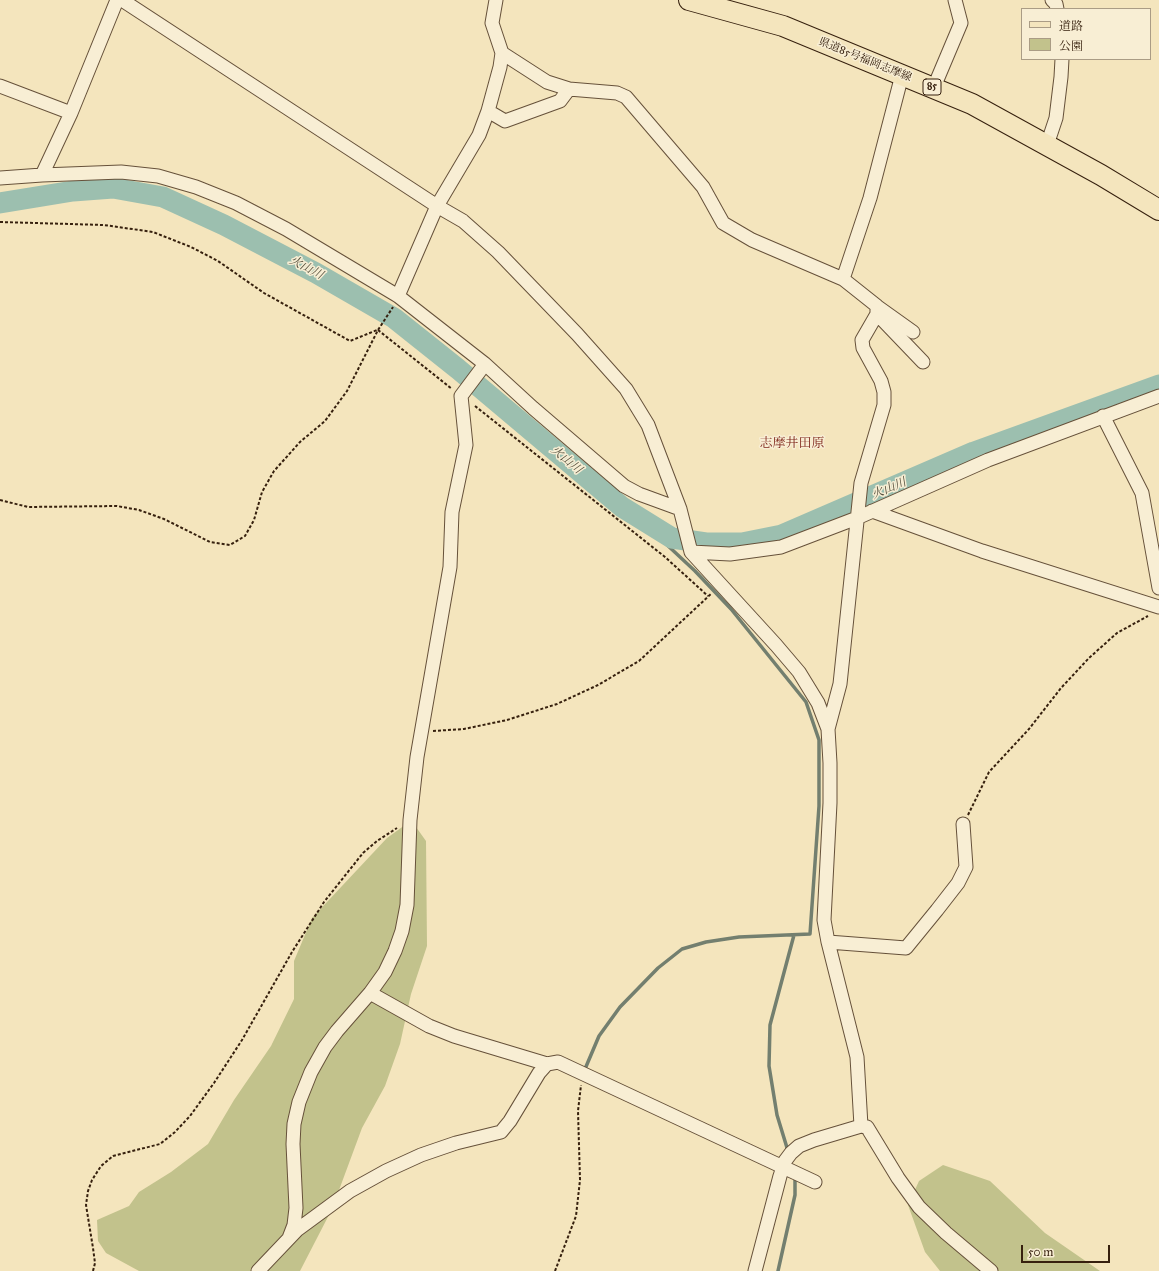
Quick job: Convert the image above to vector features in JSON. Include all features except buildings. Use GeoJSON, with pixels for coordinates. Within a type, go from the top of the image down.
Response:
{"type":"FeatureCollection","features":[{"type":"Feature","properties":{"kind":"main road","name":"県道85号福岡志摩線"},"geometry":{"type":"LineString","coordinates":[[689,0],[783,26],[972,104],[1102,175],[1159,210]]}},
{"type":"Feature","properties":{"kind":"street"},"geometry":{"type":"LineString","coordinates":[[42,175],[71,113],[117,0]]}},
{"type":"Feature","properties":{"kind":"street"},"geometry":{"type":"LineString","coordinates":[[122,0],[436,206],[463,221],[498,252],[626,389],[648,425],[680,509],[691,552],[799,672],[818,702],[828,729],[830,803],[824,920],[828,942],[857,1057],[861,1126]]}},
{"type":"Feature","properties":{"kind":"street"},"geometry":{"type":"LineString","coordinates":[[397,299],[436,206],[479,135],[488,111],[500,67],[502,53],[492,23],[496,0]]}},
{"type":"Feature","properties":{"kind":"street"},"geometry":{"type":"LineString","coordinates":[[934,88],[961,23],[955,0]]}},
{"type":"Feature","properties":{"kind":"street"},"geometry":{"type":"LineString","coordinates":[[502,53],[547,82],[569,89],[618,93],[626,97],[703,187],[723,223],[752,240],[843,279],[877,310],[923,362]]}},
{"type":"Feature","properties":{"kind":"street"},"geometry":{"type":"LineString","coordinates":[[1047,145],[1056,118],[1062,77],[1062,60]]}},
{"type":"Feature","properties":{"kind":"street"},"geometry":{"type":"LineString","coordinates":[[843,279],[870,198],[902,75]]}},
{"type":"Feature","properties":{"kind":"street"},"geometry":{"type":"LineString","coordinates":[[0,86],[71,113]]}},
{"type":"Feature","properties":{"kind":"street"},"geometry":{"type":"LineString","coordinates":[[488,111],[505,121],[560,101],[569,89]]}},
{"type":"Feature","properties":{"kind":"street"},"geometry":{"type":"LineString","coordinates":[[0,178],[121,172],[158,176],[196,187],[236,203],[279,226],[397,299],[533,408],[624,486],[639,494],[680,509]]}},
{"type":"Feature","properties":{"kind":"street"},"geometry":{"type":"LineString","coordinates":[[877,310],[913,332]]}},
{"type":"Feature","properties":{"kind":"street"},"geometry":{"type":"LineString","coordinates":[[828,729],[840,684],[861,483],[884,404],[884,392],[881,381],[864,348],[862,340],[877,310]]}},
{"type":"Feature","properties":{"kind":"street"},"geometry":{"type":"LineString","coordinates":[[289,1238],[294,1225],[296,1208],[293,1144],[294,1124],[299,1102],[311,1072],[326,1047],[337,1031],[370,993],[385,972],[402,931],[407,905],[410,820],[421,732],[438,645],[450,567],[452,512],[466,445],[463,393],[482,367]]}},
{"type":"Feature","properties":{"kind":"street"},"geometry":{"type":"LineString","coordinates":[[691,552],[730,554],[781,547],[857,518],[988,460],[1159,396]]}},
{"type":"Feature","properties":{"kind":"street"},"geometry":{"type":"LineString","coordinates":[[1103,416],[1142,493],[1159,588]]}},
{"type":"Feature","properties":{"kind":"street"},"geometry":{"type":"LineString","coordinates":[[872,511],[1156,610]]}},
{"type":"Feature","properties":{"kind":"street"},"geometry":{"type":"LineString","coordinates":[[828,942],[906,948],[958,883],[966,866],[963,824]]}},
{"type":"Feature","properties":{"kind":"street"},"geometry":{"type":"LineString","coordinates":[[370,993],[428,1026],[454,1036],[546,1064],[558,1062],[815,1182]]}},
{"type":"Feature","properties":{"kind":"street"},"geometry":{"type":"LineString","coordinates":[[258,1271],[297,1230],[350,1191],[386,1171],[421,1155],[456,1143],[501,1132],[510,1121],[546,1064]]}},
{"type":"Feature","properties":{"kind":"street"},"geometry":{"type":"LineString","coordinates":[[755,1271],[783,1167],[791,1153],[799,1146],[814,1140],[861,1126],[867,1127],[898,1178],[919,1207],[946,1233],[991,1271]]}},
{"type":"Feature","properties":{"kind":"path"},"geometry":{"type":"LineString","coordinates":[[0,222],[104,225],[154,232],[191,247],[218,261],[264,293],[350,341],[378,330]]}},
{"type":"Feature","properties":{"kind":"path"},"geometry":{"type":"LineString","coordinates":[[0,500],[28,507],[117,506],[139,510],[164,519],[210,542],[230,545],[245,536],[254,520],[262,492],[274,471],[300,442],[325,421],[347,391],[378,330],[397,299]]}},
{"type":"Feature","properties":{"kind":"path"},"geometry":{"type":"LineString","coordinates":[[378,330],[463,393],[665,557],[708,596],[639,661],[591,688],[557,704],[507,720],[464,729],[421,732]]}},
{"type":"Feature","properties":{"kind":"path"},"geometry":{"type":"LineString","coordinates":[[963,824],[989,772],[1029,728],[1065,683],[1089,658],[1117,633],[1156,610]]}},
{"type":"Feature","properties":{"kind":"path"},"geometry":{"type":"LineString","coordinates":[[92,1271],[95,1263],[94,1248],[86,1205],[88,1191],[92,1180],[101,1166],[113,1156],[160,1144],[175,1132],[190,1116],[242,1040],[292,952],[324,902],[363,853],[377,841],[410,820]]}},
{"type":"Feature","properties":{"kind":"path"},"geometry":{"type":"LineString","coordinates":[[555,1271],[576,1216],[580,1180],[578,1111],[583,1074]]}},
{"type":"Feature","properties":{"kind":"green space"},"geometry":{"type":"Polygon","coordinates":[[[405,825],[416,827],[426,841],[427,946],[411,994],[400,1044],[385,1086],[362,1128],[332,1209],[300,1271],[139,1271],[106,1253],[98,1241],[97,1220],[129,1206],[139,1192],[171,1172],[208,1144],[234,1100],[271,1046],[294,999],[294,961],[312,918],[387,838],[405,825]]]}},
{"type":"Feature","properties":{"kind":"green space"},"geometry":{"type":"Polygon","coordinates":[[[943,1165],[990,1181],[1045,1233],[1100,1271],[940,1271],[925,1252],[908,1205],[919,1181],[943,1165]]]}},
{"type":"Feature","properties":{"kind":"waterway","name":"火山川"},"geometry":{"type":"LineString","coordinates":[[0,203],[73,191],[113,188],[163,197],[224,225],[316,273],[394,318],[458,369],[622,507],[672,538],[706,543],[742,543],[782,535],[974,452],[1159,385]]}},
{"type":"Feature","properties":{"kind":"waterway"},"geometry":{"type":"LineString","coordinates":[[585,1069],[599,1036],[620,1007],[658,968],[682,949],[706,942],[739,937],[810,934],[819,806],[819,740],[806,702],[731,609],[695,571],[665,543],[651,526]]}},
{"type":"Feature","properties":{"kind":"waterway"},"geometry":{"type":"LineString","coordinates":[[788,1151],[777,1115],[769,1066],[770,1025],[794,935]]}},
{"type":"Feature","properties":{"kind":"waterway"},"geometry":{"type":"LineString","coordinates":[[778,1271],[795,1195],[795,1176]]}},
{"type":"Feature","properties":{"kind":"district","name":"志摩井田原"},"geometry":{"type":"Point","coordinates":[792,444]}}]}
